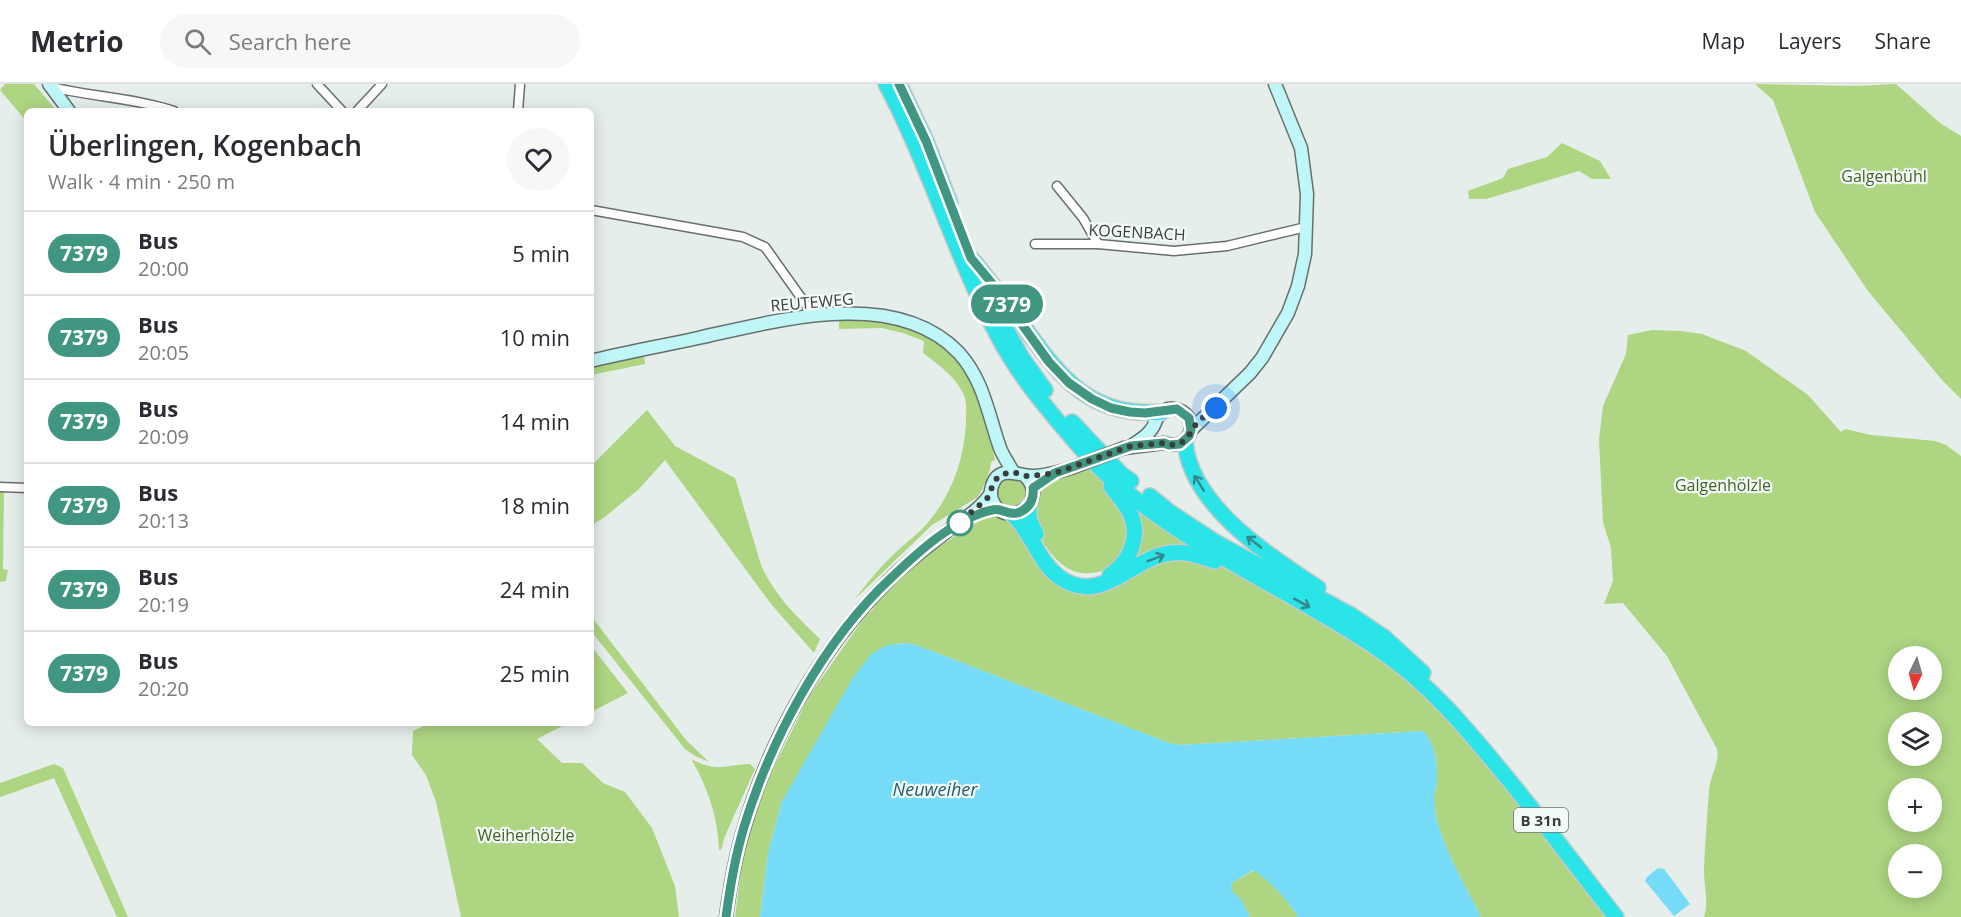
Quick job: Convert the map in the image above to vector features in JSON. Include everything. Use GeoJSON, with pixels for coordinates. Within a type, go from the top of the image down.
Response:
{"type":"FeatureCollection","features":[{"type":"Feature","properties":{"kind":"highway","name":"B 31n"},"geometry":{"type":"LineString","coordinates":[[886,84],[900,111],[957,251],[997,335],[1019,372],[1078,445],[1104,472],[1169,525],[1380,650],[1425,686],[1464,724]]}},
{"type":"Feature","properties":{"kind":"highway","name":"B 31n"},"geometry":{"type":"LineString","coordinates":[[899,84],[926,141],[987,296],[1022,358],[1044,389],[1073,423],[1121,474],[1171,513],[1217,543],[1351,615],[1385,638],[1452,704],[1464,724],[1616,917]]}},
{"type":"Feature","properties":{"kind":"highway"},"geometry":{"type":"LineString","coordinates":[[971,258],[995,287],[1049,362],[1069,383],[1092,399],[1111,408],[1158,419]]}},
{"type":"Feature","properties":{"kind":"highway"},"geometry":{"type":"LineString","coordinates":[[1188,436],[1186,455],[1196,478],[1211,501],[1227,519],[1271,555],[1330,596],[1351,615]]}},
{"type":"Feature","properties":{"kind":"highway"},"geometry":{"type":"LineString","coordinates":[[1029,506],[1029,519],[1056,566],[1078,579],[1103,578],[1118,569],[1128,557],[1134,535],[1130,513],[1104,472]]}},
{"type":"Feature","properties":{"kind":"highway"},"geometry":{"type":"LineString","coordinates":[[1006,512],[1022,522],[1034,548],[1050,569],[1074,584],[1092,586],[1103,584],[1154,557],[1169,553],[1183,552],[1233,564]]}},
{"type":"Feature","properties":{"kind":"street"},"geometry":{"type":"LineString","coordinates":[[317,84],[339,108]]}},
{"type":"Feature","properties":{"kind":"street"},"geometry":{"type":"LineString","coordinates":[[360,108],[382,84]]}},
{"type":"Feature","properties":{"kind":"street"},"geometry":{"type":"LineString","coordinates":[[518,108],[520,84]]}},
{"type":"Feature","properties":{"kind":"street"},"geometry":{"type":"LineString","coordinates":[[1128,447],[1164,443],[1174,445],[1188,436],[1200,420],[1216,408],[1250,373],[1262,358],[1288,313],[1298,286],[1305,254],[1307,194],[1301,148],[1275,84]]}},
{"type":"Feature","properties":{"kind":"street"},"geometry":{"type":"LineString","coordinates":[[51,86],[67,108]]}},
{"type":"Feature","properties":{"kind":"street"},"geometry":{"type":"LineString","coordinates":[[51,86],[83,95],[165,108]]}},
{"type":"Feature","properties":{"kind":"street"},"geometry":{"type":"LineString","coordinates":[[1057,186],[1083,218],[1098,244]]}},
{"type":"Feature","properties":{"kind":"street"},"geometry":{"type":"LineString","coordinates":[[594,211],[743,237],[765,247],[807,306],[810,317]]}},
{"type":"Feature","properties":{"kind":"street","name":"KOGENBACH"},"geometry":{"type":"LineString","coordinates":[[1035,244],[1098,244],[1174,251],[1227,246],[1306,227]]}},
{"type":"Feature","properties":{"kind":"street","name":"REUTEWEG"},"geometry":{"type":"LineString","coordinates":[[594,360],[761,324],[810,317],[859,314],[881,316],[913,324],[938,336],[959,354],[977,379],[986,399],[1001,451],[998,477]]}},
{"type":"Feature","properties":{"kind":"street"},"geometry":{"type":"LineString","coordinates":[[1186,414],[1221,401]]}},
{"type":"Feature","properties":{"kind":"street"},"geometry":{"type":"LineString","coordinates":[[1006,512],[993,502],[991,493],[998,477],[1055,473],[1128,447],[1148,434],[1158,419],[1172,408],[1186,414],[1191,422],[1188,436]]}},
{"type":"Feature","properties":{"kind":"street"},"geometry":{"type":"LineString","coordinates":[[1158,419],[1157,435],[1164,443]]}},
{"type":"Feature","properties":{"kind":"street","name":"REUTEWEG"},"geometry":{"type":"LineString","coordinates":[[1001,451],[1019,474]]}},
{"type":"Feature","properties":{"kind":"street"},"geometry":{"type":"LineString","coordinates":[[1033,488],[1055,473]]}},
{"type":"Feature","properties":{"kind":"street"},"geometry":{"type":"LineString","coordinates":[[966,518],[994,509],[1006,512],[1024,510],[1029,506],[1033,497],[1033,488],[1019,474]]}},
{"type":"Feature","properties":{"kind":"street"},"geometry":{"type":"LineString","coordinates":[[0,487],[24,488]]}},
{"type":"Feature","properties":{"kind":"street"},"geometry":{"type":"LineString","coordinates":[[726,917],[736,857],[752,802],[787,722],[811,678],[844,630],[875,594],[907,563],[966,518],[991,493]]}},
{"type":"Feature","properties":{"kind":"green space"},"geometry":{"type":"Polygon","coordinates":[[[5,84],[34,84],[54,108],[24,108],[24,118],[0,90],[5,84]]]}},
{"type":"Feature","properties":{"kind":"green space","name":"Galgenbühl"},"geometry":{"type":"Polygon","coordinates":[[[1755,84],[1856,86],[1896,84],[1940,123],[1961,136],[1961,399],[1942,380],[1868,291],[1815,212],[1773,100],[1755,84]]]}},
{"type":"Feature","properties":{"kind":"green space"},"geometry":{"type":"Polygon","coordinates":[[[1562,143],[1600,161],[1611,179],[1592,179],[1579,171],[1486,199],[1469,199],[1468,191],[1503,178],[1508,169],[1547,157],[1562,143]]]}},
{"type":"Feature","properties":{"kind":"green space"},"geometry":{"type":"Polygon","coordinates":[[[839,318],[897,325],[931,339],[946,350],[960,363],[977,388],[995,460],[991,462],[990,470],[978,497],[932,525],[855,599],[883,565],[926,525],[945,498],[956,474],[963,449],[966,405],[964,395],[956,382],[923,353],[924,341],[882,328],[839,329],[839,318]]]}},
{"type":"Feature","properties":{"kind":"green space","name":"Galgenhölzle"},"geometry":{"type":"Polygon","coordinates":[[[1652,330],[1702,334],[1746,351],[1808,395],[1841,432],[1845,429],[1871,435],[1935,441],[1946,445],[1961,456],[1961,917],[1704,917],[1706,900],[1704,870],[1709,790],[1718,754],[1717,749],[1667,656],[1623,603],[1604,604],[1613,581],[1611,548],[1603,522],[1599,440],[1603,406],[1626,354],[1628,335],[1652,330]]]}},
{"type":"Feature","properties":{"kind":"green space"},"geometry":{"type":"Polygon","coordinates":[[[644,354],[645,364],[594,374],[594,364],[644,354]]]}},
{"type":"Feature","properties":{"kind":"green space"},"geometry":{"type":"Polygon","coordinates":[[[647,410],[675,446],[735,478],[761,565],[779,596],[820,639],[814,653],[771,604],[665,460],[639,489],[594,524],[594,463],[647,410]]]}},
{"type":"Feature","properties":{"kind":"green space"},"geometry":{"type":"Polygon","coordinates":[[[1091,468],[1120,504],[1125,516],[1127,542],[1112,566],[1103,571],[1087,573],[1067,568],[1048,550],[1041,538],[1035,513],[1036,501],[1045,487],[1091,468]]]}},
{"type":"Feature","properties":{"kind":"green space"},"geometry":{"type":"Polygon","coordinates":[[[1019,473],[1033,497],[1043,561],[1084,586],[1154,557],[1233,564],[1425,686],[1616,917],[1481,917],[1452,861],[1440,831],[1434,802],[1437,779],[1436,760],[1433,747],[1423,731],[1181,745],[1169,743],[907,643],[896,644],[782,801],[768,853],[760,917],[735,917],[744,847],[750,827],[767,781],[809,696],[866,615],[873,609],[876,600],[922,557],[987,516],[985,512],[994,509],[993,484],[1019,473]]]}},
{"type":"Feature","properties":{"kind":"green space"},"geometry":{"type":"Polygon","coordinates":[[[4,490],[3,569],[8,570],[6,581],[0,582],[0,491],[4,490]]]}},
{"type":"Feature","properties":{"kind":"green space"},"geometry":{"type":"Polygon","coordinates":[[[1133,505],[1189,547],[1127,564],[1133,505]]]}},
{"type":"Feature","properties":{"kind":"green space"},"geometry":{"type":"Polygon","coordinates":[[[594,620],[686,740],[709,762],[685,749],[594,635],[594,620]]]}},
{"type":"Feature","properties":{"kind":"green space"},"geometry":{"type":"Polygon","coordinates":[[[594,650],[628,693],[594,710],[594,650]]]}},
{"type":"Feature","properties":{"kind":"green space","name":"Weiherhölzle"},"geometry":{"type":"Polygon","coordinates":[[[424,726],[562,726],[537,739],[562,763],[582,763],[603,783],[625,792],[652,828],[675,886],[679,917],[461,917],[436,802],[426,775],[412,755],[413,731],[424,726]]]}},
{"type":"Feature","properties":{"kind":"green space"},"geometry":{"type":"Polygon","coordinates":[[[691,759],[714,767],[750,764],[755,769],[721,850],[719,850],[717,826],[711,803],[691,759]]]}},
{"type":"Feature","properties":{"kind":"green space"},"geometry":{"type":"Polygon","coordinates":[[[54,764],[63,768],[128,917],[117,917],[54,778],[0,797],[0,783],[54,764]]]}},
{"type":"Feature","properties":{"kind":"green space"},"geometry":{"type":"Polygon","coordinates":[[[1254,870],[1278,891],[1298,917],[1250,917],[1242,901],[1231,890],[1232,883],[1254,870]]]}},
{"type":"Feature","properties":{"kind":"water","name":"Neuweiher"},"geometry":{"type":"Polygon","coordinates":[[[907,643],[1169,743],[1181,745],[1423,731],[1433,747],[1436,760],[1437,779],[1434,802],[1440,831],[1452,861],[1481,917],[1298,917],[1278,891],[1253,870],[1232,883],[1231,890],[1242,901],[1250,917],[760,917],[768,853],[782,801],[854,676],[872,653],[888,645],[907,643]]]}},
{"type":"Feature","properties":{"kind":"water"},"geometry":{"type":"Polygon","coordinates":[[[1658,868],[1664,869],[1690,904],[1674,916],[1645,881],[1658,868]]]}},
{"type":"Feature","properties":{"kind":"bus line","name":"7379"},"geometry":{"type":"LineString","coordinates":[[726,917],[743,829],[752,802],[787,722],[825,656],[849,623],[875,594],[907,563],[966,518],[994,509],[1008,514],[1019,513],[1029,506],[1033,497],[1033,488],[1045,482],[1055,473],[1131,446],[1180,444],[1189,436],[1191,430],[1189,418],[1177,409],[1172,408],[1162,412],[1130,412],[1111,408],[1092,399],[1069,383],[1049,362],[995,287],[971,258],[926,141],[899,84]]}},
{"type":"Feature","properties":{"kind":"route"},"geometry":{"type":"LineString","coordinates":[[960,523],[957,524],[987,499],[995,480],[1003,474],[1013,472],[1025,476],[1038,476],[1055,473],[1131,446],[1180,444],[1185,441],[1200,420],[1216,408]]}}]}
